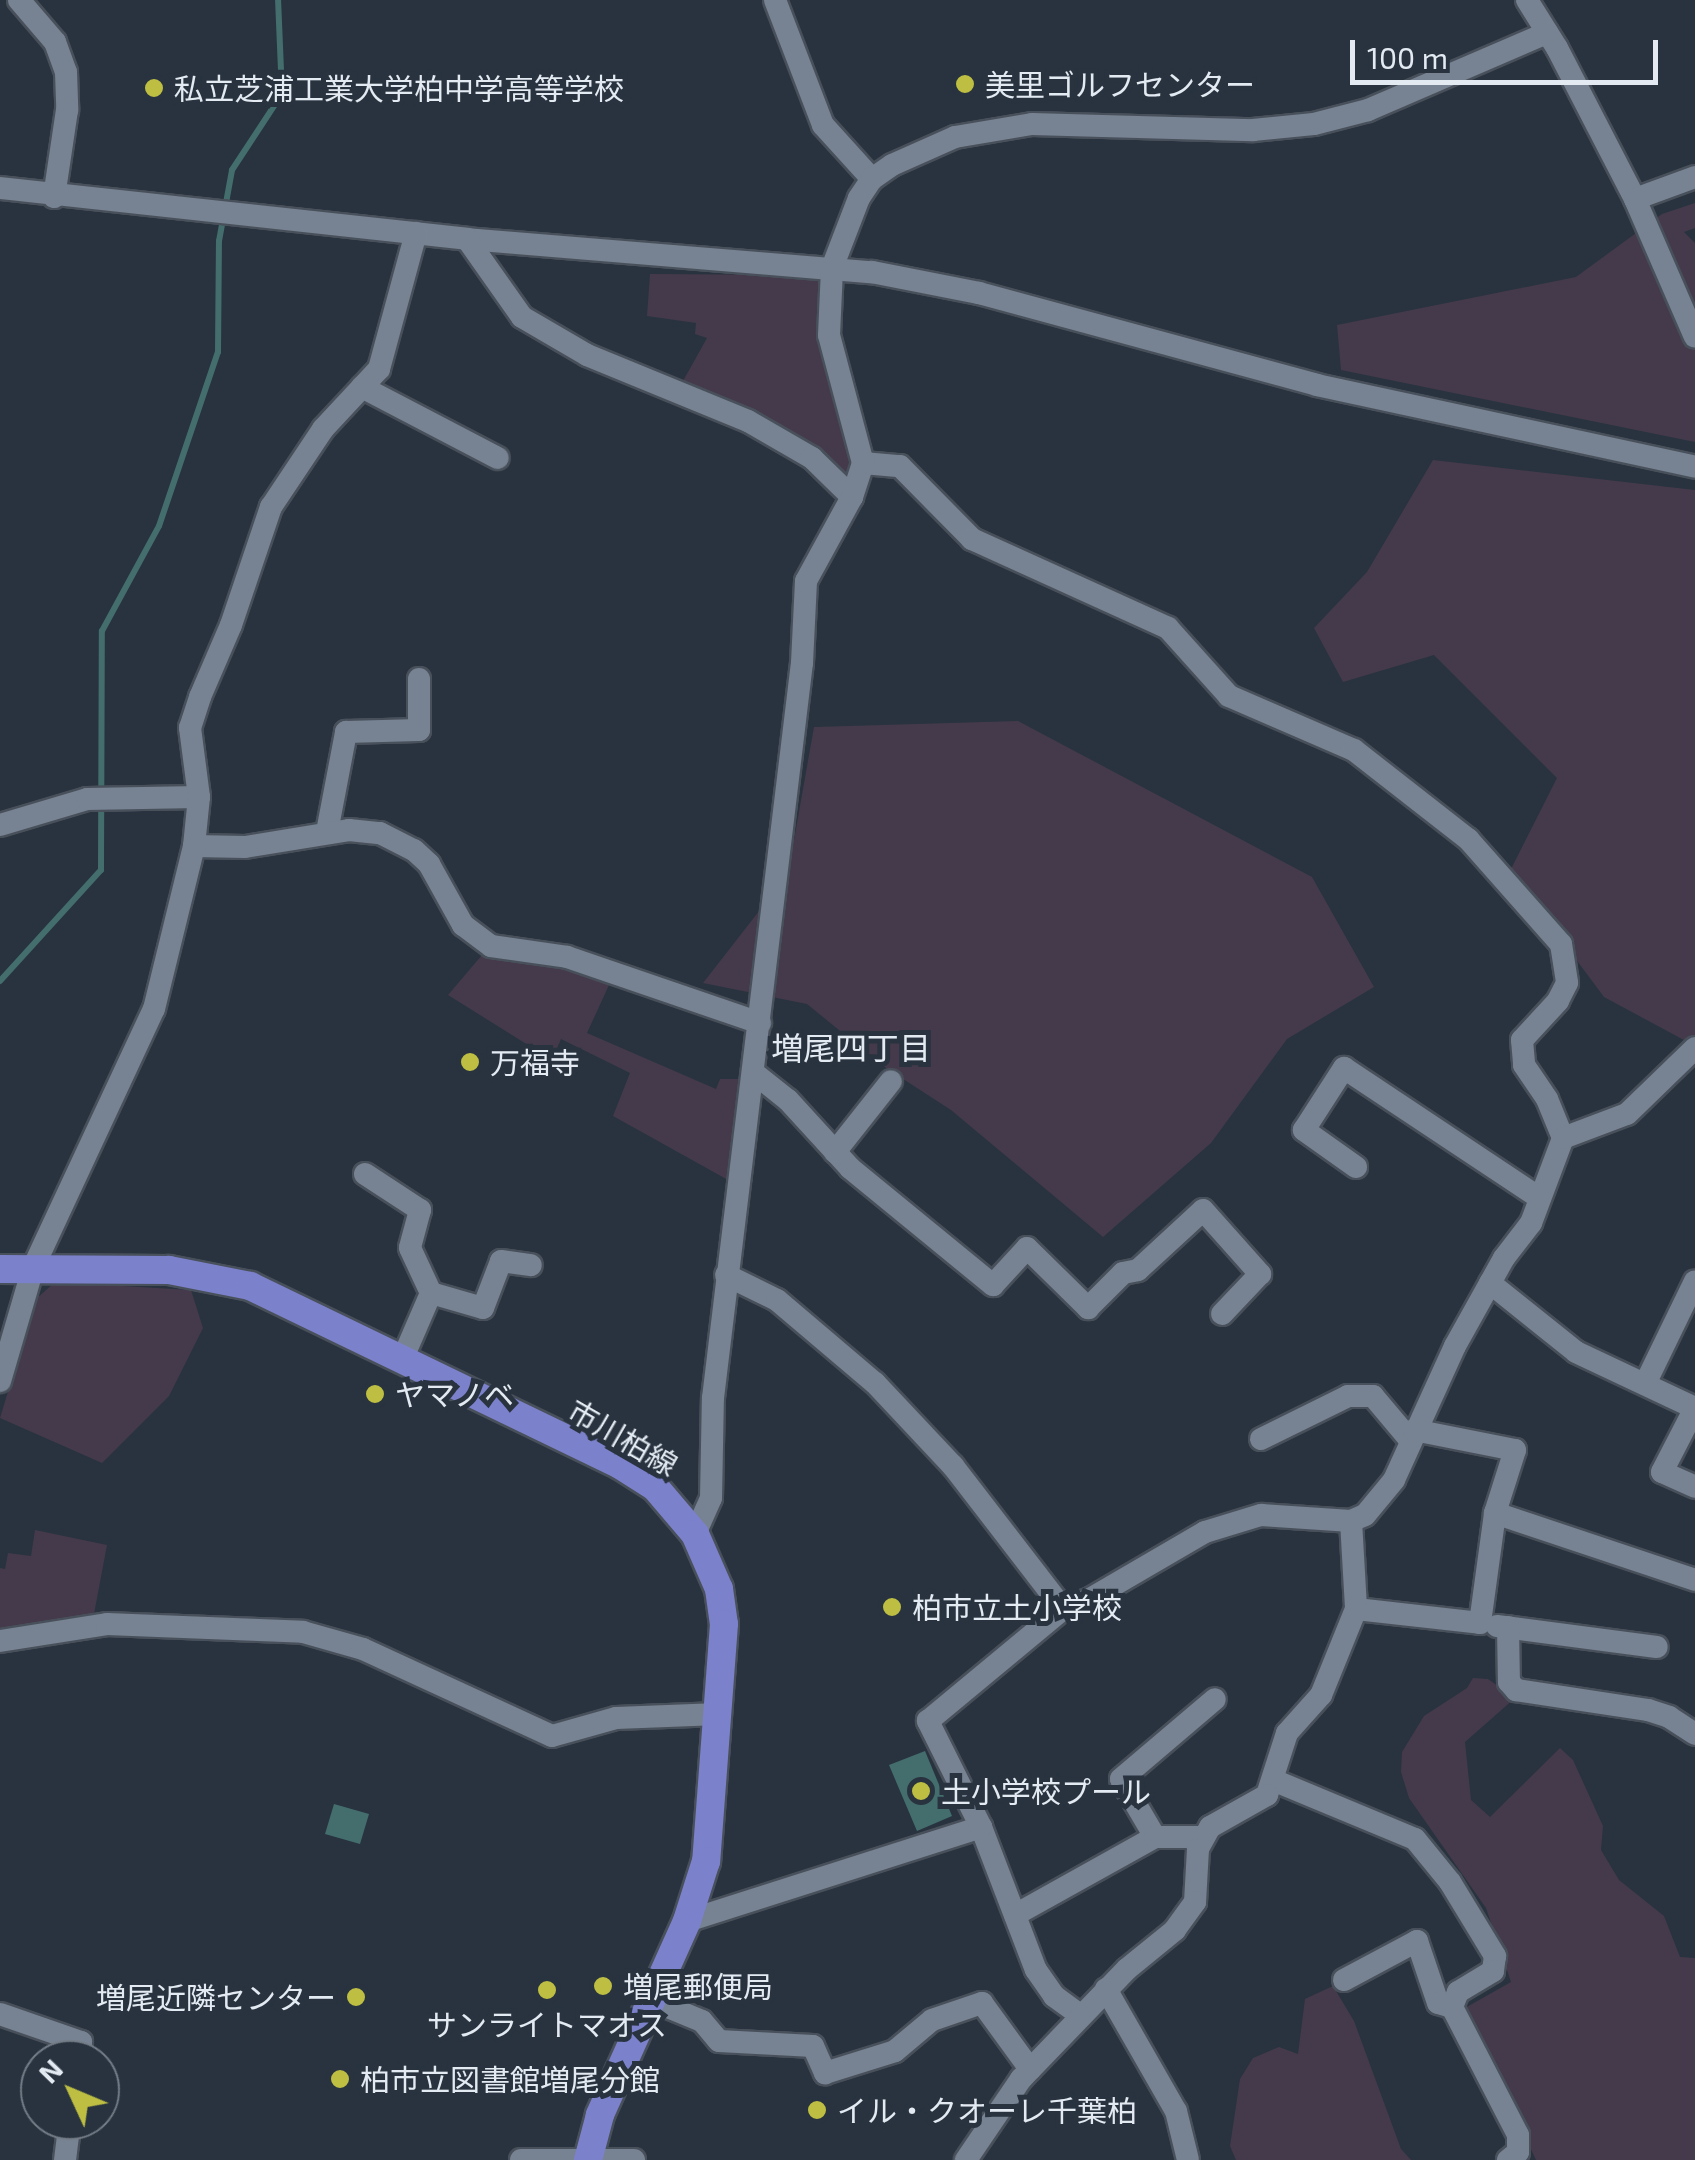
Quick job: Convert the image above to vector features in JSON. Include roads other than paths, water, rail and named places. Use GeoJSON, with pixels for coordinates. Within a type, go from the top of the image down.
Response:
{"type":"FeatureCollection","features":[{"type":"Feature","properties":{"kind":"main road","name":"市川柏線"},"geometry":{"type":"LineString","coordinates":[[0,1269],[169,1270],[216,1276],[250,1286],[620,1465],[655,1487],[696,1534],[709,1560],[721,1606],[719,1714],[706,1861],[687,1921],[600,2115],[588,2159]]}},
{"type":"Feature","properties":{"kind":"street"},"geometry":{"type":"LineString","coordinates":[[19,0],[41,12],[66,72],[67,110],[54,196]]}},
{"type":"Feature","properties":{"kind":"street"},"geometry":{"type":"LineString","coordinates":[[775,0],[823,125],[872,179]]}},
{"type":"Feature","properties":{"kind":"street"},"geometry":{"type":"LineString","coordinates":[[1527,0],[1635,200],[1695,337]]}},
{"type":"Feature","properties":{"kind":"street"},"geometry":{"type":"LineString","coordinates":[[696,1534],[711,1498],[713,1398],[802,663],[806,581],[852,497],[863,463],[828,335],[832,268],[860,198],[872,179],[922,148],[955,137],[1032,124],[1253,130],[1314,124],[1368,110],[1547,33]]}},
{"type":"Feature","properties":{"kind":"street"},"geometry":{"type":"LineString","coordinates":[[1635,200],[1695,177]]}},
{"type":"Feature","properties":{"kind":"street"},"geometry":{"type":"LineString","coordinates":[[0,188],[466,239],[832,268],[979,293],[1317,385],[1695,467]]}},
{"type":"Feature","properties":{"kind":"street"},"geometry":{"type":"LineString","coordinates":[[0,1381],[33,1268],[154,1008],[194,846],[198,797],[190,728],[271,507],[296,465],[379,368],[416,233]]}},
{"type":"Feature","properties":{"kind":"street"},"geometry":{"type":"LineString","coordinates":[[466,239],[522,317],[588,355],[748,421],[812,458],[852,497]]}},
{"type":"Feature","properties":{"kind":"street"},"geometry":{"type":"LineString","coordinates":[[362,387],[498,458]]}},
{"type":"Feature","properties":{"kind":"street"},"geometry":{"type":"LineString","coordinates":[[863,463],[900,466],[972,539],[1168,628],[1229,696],[1354,750],[1468,839],[1560,944],[1566,960],[1567,984],[1558,1001],[1522,1040],[1524,1064],[1547,1099],[1563,1138],[1530,1223],[1490,1283],[1384,1496],[1365,1515],[1350,1521],[1261,1515],[1205,1532],[1090,1599],[1063,1609],[928,1720],[981,1827],[1036,1970],[1054,1996],[1080,2015]]}},
{"type":"Feature","properties":{"kind":"street"},"geometry":{"type":"LineString","coordinates":[[328,832],[346,732],[419,730],[419,679]]}},
{"type":"Feature","properties":{"kind":"street"},"geometry":{"type":"LineString","coordinates":[[0,825],[87,799],[198,797]]}},
{"type":"Feature","properties":{"kind":"street"},"geometry":{"type":"LineString","coordinates":[[194,846],[245,847],[328,832],[380,833],[414,850],[429,864],[463,925],[491,946],[568,957],[760,1023]]}},
{"type":"Feature","properties":{"kind":"street"},"geometry":{"type":"LineString","coordinates":[[1563,1138],[1627,1114],[1694,1050]]}},
{"type":"Feature","properties":{"kind":"street"},"geometry":{"type":"LineString","coordinates":[[1356,1168],[1304,1130],[1344,1068],[1540,1198]]}},
{"type":"Feature","properties":{"kind":"street"},"geometry":{"type":"LineString","coordinates":[[754,1073],[788,1100],[835,1152],[993,1285],[1027,1248],[1088,1308],[1123,1273],[1138,1270],[1203,1210],[1260,1274],[1222,1314]]}},
{"type":"Feature","properties":{"kind":"street"},"geometry":{"type":"LineString","coordinates":[[835,1152],[891,1081]]}},
{"type":"Feature","properties":{"kind":"street"},"geometry":{"type":"LineString","coordinates":[[364,1174],[420,1210],[410,1248],[431,1292],[483,1308],[501,1261],[531,1264]]}},
{"type":"Feature","properties":{"kind":"street"},"geometry":{"type":"LineString","coordinates":[[726,1275],[778,1300],[875,1383],[953,1466],[1063,1609]]}},
{"type":"Feature","properties":{"kind":"street"},"geometry":{"type":"LineString","coordinates":[[1645,1384],[1695,1281]]}},
{"type":"Feature","properties":{"kind":"street"},"geometry":{"type":"LineString","coordinates":[[1490,1283],[1576,1352],[1695,1408],[1662,1472],[1695,1487]]}},
{"type":"Feature","properties":{"kind":"street"},"geometry":{"type":"LineString","coordinates":[[402,1360],[431,1292]]}},
{"type":"Feature","properties":{"kind":"street"},"geometry":{"type":"LineString","coordinates":[[1261,1439],[1348,1396],[1373,1396],[1412,1435],[1515,1450],[1495,1514],[1480,1624]]}},
{"type":"Feature","properties":{"kind":"street"},"geometry":{"type":"LineString","coordinates":[[1495,1514],[1695,1580]]}},
{"type":"Feature","properties":{"kind":"street"},"geometry":{"type":"LineString","coordinates":[[966,2160],[1030,2070],[1106,1989],[1175,1930],[1195,1902],[1202,1837],[1210,1827],[1267,1795],[1287,1733],[1321,1696],[1356,1610],[1350,1521]]}},
{"type":"Feature","properties":{"kind":"street"},"geometry":{"type":"LineString","coordinates":[[1356,1610],[1657,1647]]}},
{"type":"Feature","properties":{"kind":"street"},"geometry":{"type":"LineString","coordinates":[[0,1641],[106,1624],[303,1632],[363,1649],[552,1736],[616,1718],[719,1714]]}},
{"type":"Feature","properties":{"kind":"street"},"geometry":{"type":"LineString","coordinates":[[1508,1627],[1509,1682],[1516,1690],[1648,1710],[1669,1716],[1695,1734]]}},
{"type":"Feature","properties":{"kind":"street"},"geometry":{"type":"LineString","coordinates":[[1154,1837],[1120,1779],[1215,1699]]}},
{"type":"Feature","properties":{"kind":"street"},"geometry":{"type":"LineString","coordinates":[[1273,1780],[1415,1839],[1436,1862],[1495,1956],[1493,1971],[1458,1992],[1452,2007]]}},
{"type":"Feature","properties":{"kind":"street"},"geometry":{"type":"LineString","coordinates":[[687,1921],[981,1827]]}},
{"type":"Feature","properties":{"kind":"street"},"geometry":{"type":"LineString","coordinates":[[1015,1915],[1154,1837],[1202,1837]]}},
{"type":"Feature","properties":{"kind":"street"},"geometry":{"type":"LineString","coordinates":[[1344,1980],[1417,1941],[1438,2003],[1452,2007],[1518,2135],[1518,2152],[1508,2160]]}},
{"type":"Feature","properties":{"kind":"street"},"geometry":{"type":"LineString","coordinates":[[1106,1989],[1176,2111],[1188,2160]]}},
{"type":"Feature","properties":{"kind":"street"},"geometry":{"type":"LineString","coordinates":[[651,2000],[702,2021],[719,2041],[813,2046],[824,2073],[895,2051],[932,2020],[982,2003],[1030,2070]]}},
{"type":"Feature","properties":{"kind":"street"},"geometry":{"type":"LineString","coordinates":[[0,2014],[75,2040]]}},
{"type":"Feature","properties":{"kind":"street"},"geometry":{"type":"LineString","coordinates":[[521,2160],[634,2160]]}},
{"type":"Feature","properties":{"kind":"waterway"},"geometry":{"type":"LineString","coordinates":[[0,981],[101,870],[102,631],[159,526],[218,352],[219,241],[232,170],[282,94],[278,0]]}},
{"type":"Feature","properties":{"kind":"place","name":"美里ゴルフセンター"},"geometry":{"type":"Point","coordinates":[965,84]}},
{"type":"Feature","properties":{"kind":"place","name":"私立芝浦工業大学柏中学高等学校"},"geometry":{"type":"Point","coordinates":[154,88]}},
{"type":"Feature","properties":{"kind":"place","name":"万福寺"},"geometry":{"type":"Point","coordinates":[470,1062]}},
{"type":"Feature","properties":{"kind":"place","name":"ヤマノベ"},"geometry":{"type":"Point","coordinates":[375,1394]}},
{"type":"Feature","properties":{"kind":"place","name":"柏市立土小学校"},"geometry":{"type":"Point","coordinates":[892,1607]}},
{"type":"Feature","properties":{"kind":"place","name":"土小学校プール"},"geometry":{"type":"Point","coordinates":[921,1791]}},
{"type":"Feature","properties":{"kind":"place","name":"増尾郵便局"},"geometry":{"type":"Point","coordinates":[603,1986]}},
{"type":"Feature","properties":{"kind":"place","name":"サンライトマオス"},"geometry":{"type":"Point","coordinates":[547,1990]}},
{"type":"Feature","properties":{"kind":"place","name":"増尾近隣センター"},"geometry":{"type":"Point","coordinates":[356,1997]}},
{"type":"Feature","properties":{"kind":"place","name":"柏市立図書館増尾分館"},"geometry":{"type":"Point","coordinates":[340,2079]}},
{"type":"Feature","properties":{"kind":"place","name":"イル・クオーレ千葉柏"},"geometry":{"type":"Point","coordinates":[817,2110]}},
{"type":"Feature","properties":{"kind":"district","name":"増尾四丁目"},"geometry":{"type":"Point","coordinates":[851,1047]}}]}
